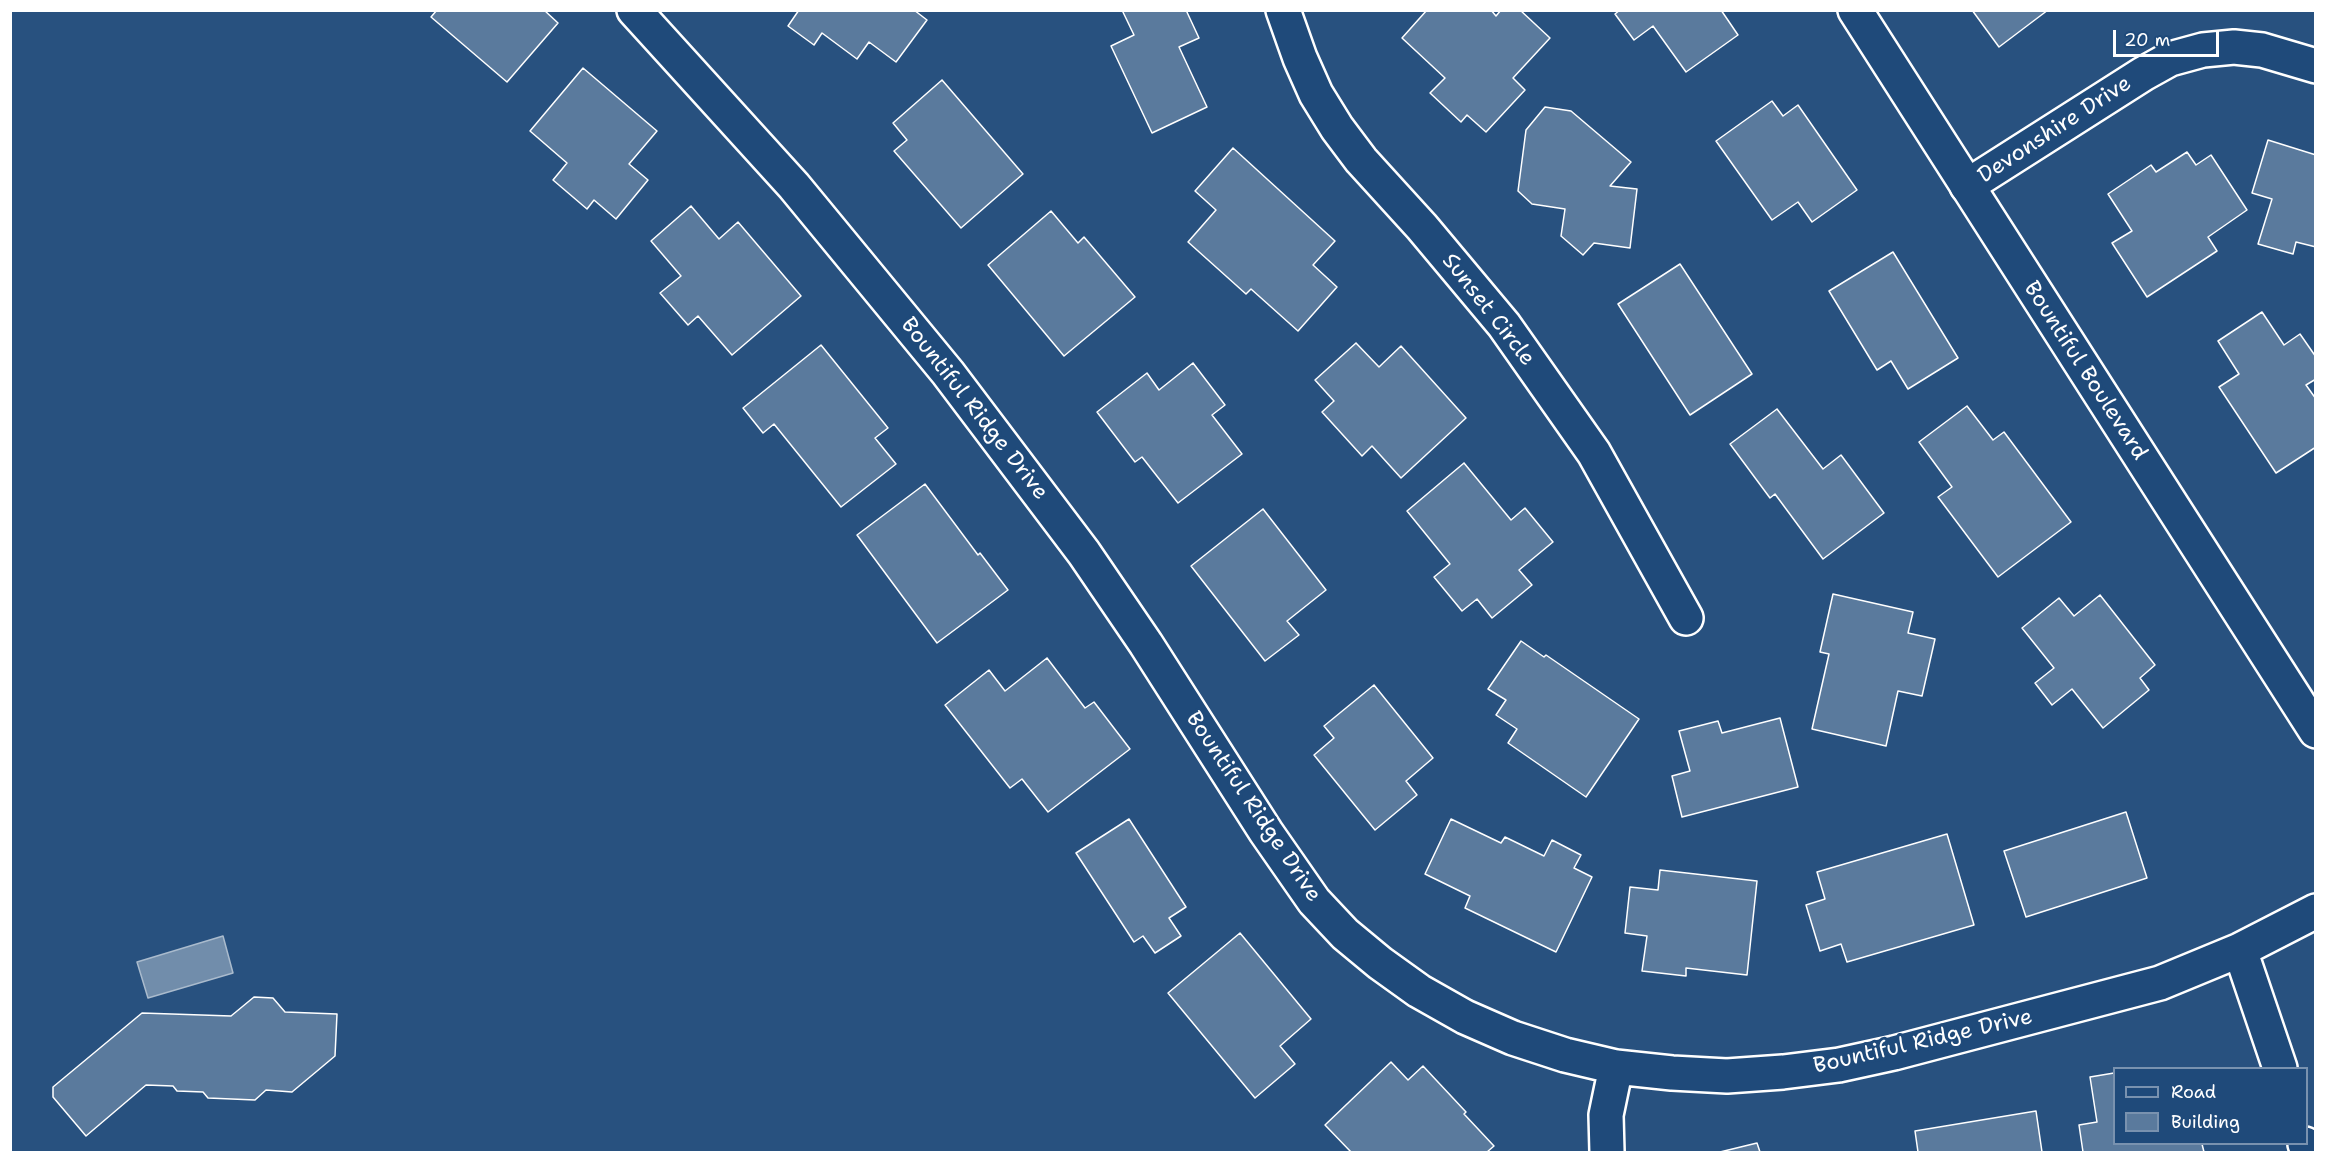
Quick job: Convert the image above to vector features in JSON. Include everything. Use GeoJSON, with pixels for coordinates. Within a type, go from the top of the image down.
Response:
{"type":"FeatureCollection","features":[{"type":"Feature","properties":{"kind":"street","name":"Bountiful Ridge Drive"},"geometry":{"type":"LineString","coordinates":[[634,10],[794,186],[969,400],[1084,554],[1146,645],[1266,832],[1314,901],[1345,934],[1380,963],[1437,1002],[1513,1038],[1565,1055],[1616,1067],[1727,1076],[1784,1072],[1839,1065],[1894,1053],[2160,983],[2240,950],[2316,911]]}},
{"type":"Feature","properties":{"kind":"street","name":"Sunset Circle"},"geometry":{"type":"LineString","coordinates":[[1283,10],[1316,94],[1337,128],[1361,160],[1422,227],[1504,325],[1594,453],[1686,618]]}},
{"type":"Feature","properties":{"kind":"street","name":"Bountiful Boulevard"},"geometry":{"type":"LineString","coordinates":[[1855,10],[2316,731]]}},
{"type":"Feature","properties":{"kind":"street","name":"Devonshire Drive"},"geometry":{"type":"LineString","coordinates":[[1967,186],[2170,58],[2203,50],[2234,47],[2262,50],[2316,66]]}},
{"type":"Feature","properties":{"kind":"street"},"geometry":{"type":"LineString","coordinates":[[2240,950],[2280,1067]]}},
{"type":"Feature","properties":{"kind":"street"},"geometry":{"type":"LineString","coordinates":[[1606,1152],[1606,1115],[1616,1067]]}},
{"type":"Feature","properties":{"kind":"water"},"geometry":{"type":"Polygon","coordinates":[[[223,936],[233,973],[148,998],[137,962],[223,936]]]}},
{"type":"Feature","properties":{"kind":"building"},"geometry":{"type":"Polygon","coordinates":[[[437,10],[544,10],[558,23],[507,82],[431,17],[437,10]]]}},
{"type":"Feature","properties":{"kind":"building"},"geometry":{"type":"Polygon","coordinates":[[[799,10],[914,10],[927,20],[896,62],[869,42],[857,59],[822,33],[814,45],[788,26],[799,10]]]}},
{"type":"Feature","properties":{"kind":"building"},"geometry":{"type":"Polygon","coordinates":[[[1122,10],[1186,10],[1199,38],[1179,47],[1207,107],[1152,133],[1111,46],[1134,35],[1122,10]]]}},
{"type":"Feature","properties":{"kind":"building"},"geometry":{"type":"Polygon","coordinates":[[[1427,10],[1491,10],[1496,16],[1501,10],[1520,10],[1550,38],[1513,78],[1525,90],[1486,132],[1467,115],[1461,122],[1430,93],[1445,78],[1402,38],[1427,10]]]}},
{"type":"Feature","properties":{"kind":"building"},"geometry":{"type":"Polygon","coordinates":[[[1620,10],[1721,10],[1738,35],[1686,72],[1653,26],[1634,40],[1615,14],[1620,10]]]}},
{"type":"Feature","properties":{"kind":"building"},"geometry":{"type":"Polygon","coordinates":[[[1972,10],[2048,10],[1999,47],[1972,10]]]}},
{"type":"Feature","properties":{"kind":"building"},"geometry":{"type":"Polygon","coordinates":[[[583,68],[657,131],[629,164],[648,180],[616,219],[594,200],[587,209],[553,180],[567,163],[530,131],[583,68]]]}},
{"type":"Feature","properties":{"kind":"building"},"geometry":{"type":"Polygon","coordinates":[[[942,80],[1023,174],[961,228],[894,151],[907,140],[893,123],[942,80]]]}},
{"type":"Feature","properties":{"kind":"building"},"geometry":{"type":"Polygon","coordinates":[[[1772,101],[1783,116],[1798,105],[1857,190],[1812,222],[1798,202],[1772,220],[1716,141],[1772,101]]]}},
{"type":"Feature","properties":{"kind":"building"},"geometry":{"type":"Polygon","coordinates":[[[1545,107],[1571,111],[1631,162],[1610,186],[1637,189],[1630,248],[1594,243],[1583,255],[1561,236],[1565,209],[1532,204],[1518,191],[1526,130],[1545,107]]]}},
{"type":"Feature","properties":{"kind":"building"},"geometry":{"type":"Polygon","coordinates":[[[2268,140],[2316,155],[2316,247],[2296,242],[2293,254],[2258,244],[2272,199],[2252,193],[2268,140]]]}},
{"type":"Feature","properties":{"kind":"building"},"geometry":{"type":"Polygon","coordinates":[[[1233,148],[1335,241],[1313,265],[1337,287],[1298,331],[1251,289],[1246,294],[1188,242],[1216,210],[1195,191],[1233,148]]]}},
{"type":"Feature","properties":{"kind":"building"},"geometry":{"type":"Polygon","coordinates":[[[2187,152],[2196,165],[2211,155],[2247,210],[2208,237],[2217,251],[2147,297],[2112,243],[2132,231],[2108,194],[2151,165],[2156,172],[2187,152]]]}},
{"type":"Feature","properties":{"kind":"building"},"geometry":{"type":"Polygon","coordinates":[[[691,206],[719,239],[738,222],[801,296],[732,355],[698,316],[688,325],[660,293],[681,276],[651,241],[691,206]]]}},
{"type":"Feature","properties":{"kind":"building"},"geometry":{"type":"Polygon","coordinates":[[[1051,211],[1078,243],[1084,237],[1135,297],[1064,356],[988,265],[1051,211]]]}},
{"type":"Feature","properties":{"kind":"building"},"geometry":{"type":"Polygon","coordinates":[[[1893,252],[1958,358],[1908,389],[1891,361],[1877,370],[1829,291],[1893,252]]]}},
{"type":"Feature","properties":{"kind":"building"},"geometry":{"type":"Polygon","coordinates":[[[1680,264],[1752,374],[1690,415],[1618,304],[1680,264]]]}},
{"type":"Feature","properties":{"kind":"building"},"geometry":{"type":"Polygon","coordinates":[[[2262,312],[2284,345],[2300,334],[2316,357],[2316,379],[2306,385],[2316,399],[2316,447],[2276,473],[2219,387],[2239,374],[2218,341],[2262,312]]]}},
{"type":"Feature","properties":{"kind":"building"},"geometry":{"type":"Polygon","coordinates":[[[1356,343],[1379,367],[1401,346],[1466,418],[1401,478],[1372,446],[1362,456],[1322,412],[1334,401],[1315,380],[1356,343]]]}},
{"type":"Feature","properties":{"kind":"building"},"geometry":{"type":"Polygon","coordinates":[[[821,345],[888,428],[875,438],[896,464],[841,507],[774,424],[763,433],[743,408],[821,345]]]}},
{"type":"Feature","properties":{"kind":"building"},"geometry":{"type":"Polygon","coordinates":[[[1193,363],[1225,405],[1212,415],[1242,454],[1178,503],[1142,457],[1135,462],[1097,412],[1147,373],[1159,390],[1193,363]]]}},
{"type":"Feature","properties":{"kind":"building"},"geometry":{"type":"Polygon","coordinates":[[[1967,406],[1993,440],[2004,432],[2071,522],[1998,577],[1938,497],[1952,487],[1919,442],[1967,406]]]}},
{"type":"Feature","properties":{"kind":"building"},"geometry":{"type":"Polygon","coordinates":[[[1777,409],[1823,469],[1841,455],[1884,513],[1823,559],[1775,494],[1770,498],[1730,444],[1777,409]]]}},
{"type":"Feature","properties":{"kind":"building"},"geometry":{"type":"Polygon","coordinates":[[[1464,463],[1511,520],[1525,508],[1553,542],[1519,570],[1532,585],[1492,618],[1477,599],[1462,611],[1434,577],[1450,564],[1407,511],[1464,463]]]}},
{"type":"Feature","properties":{"kind":"building"},"geometry":{"type":"Polygon","coordinates":[[[925,484],[978,555],[980,553],[1008,590],[937,643],[857,535],[925,484]]]}},
{"type":"Feature","properties":{"kind":"building"},"geometry":{"type":"Polygon","coordinates":[[[1263,509],[1326,590],[1287,621],[1299,635],[1265,661],[1191,566],[1263,509]]]}},
{"type":"Feature","properties":{"kind":"building"},"geometry":{"type":"Polygon","coordinates":[[[1833,594],[1913,612],[1908,633],[1935,639],[1922,696],[1898,691],[1886,746],[1812,729],[1829,654],[1820,652],[1833,594]]]}},
{"type":"Feature","properties":{"kind":"building"},"geometry":{"type":"Polygon","coordinates":[[[2100,595],[2155,665],[2140,678],[2149,690],[2103,728],[2072,689],[2052,705],[2035,683],[2054,668],[2022,628],[2059,598],[2074,616],[2100,595]]]}},
{"type":"Feature","properties":{"kind":"building"},"geometry":{"type":"Polygon","coordinates":[[[1521,641],[1544,657],[1546,655],[1639,719],[1586,797],[1508,743],[1517,729],[1496,715],[1506,700],[1488,689],[1521,641]]]}},
{"type":"Feature","properties":{"kind":"building"},"geometry":{"type":"Polygon","coordinates":[[[1047,658],[1085,708],[1094,702],[1130,749],[1048,812],[1022,779],[1010,788],[945,705],[989,670],[1005,691],[1047,658]]]}},
{"type":"Feature","properties":{"kind":"building"},"geometry":{"type":"Polygon","coordinates":[[[1374,685],[1433,758],[1406,781],[1417,795],[1375,830],[1314,755],[1334,738],[1324,726],[1374,685]]]}},
{"type":"Feature","properties":{"kind":"building"},"geometry":{"type":"Polygon","coordinates":[[[1780,718],[1798,787],[1682,817],[1672,776],[1690,771],[1679,731],[1718,721],[1722,733],[1780,718]]]}},
{"type":"Feature","properties":{"kind":"building"},"geometry":{"type":"Polygon","coordinates":[[[2126,812],[2147,878],[2026,917],[2004,851],[2126,812]]]}},
{"type":"Feature","properties":{"kind":"building"},"geometry":{"type":"Polygon","coordinates":[[[1129,819],[1186,907],[1169,918],[1181,936],[1155,953],[1143,936],[1134,942],[1076,853],[1129,819]]]}},
{"type":"Feature","properties":{"kind":"building"},"geometry":{"type":"Polygon","coordinates":[[[1451,819],[1501,843],[1505,837],[1544,856],[1552,840],[1581,855],[1574,868],[1592,877],[1556,952],[1465,908],[1470,896],[1425,874],[1451,819]]]}},
{"type":"Feature","properties":{"kind":"building"},"geometry":{"type":"Polygon","coordinates":[[[1947,834],[1974,925],[1847,962],[1841,944],[1820,951],[1806,905],[1825,899],[1817,872],[1947,834]]]}},
{"type":"Feature","properties":{"kind":"building"},"geometry":{"type":"Polygon","coordinates":[[[1660,870],[1757,881],[1747,975],[1686,968],[1686,976],[1642,971],[1647,936],[1625,933],[1630,887],[1658,890],[1660,870]]]}},
{"type":"Feature","properties":{"kind":"building"},"geometry":{"type":"Polygon","coordinates":[[[1240,933],[1311,1019],[1280,1046],[1295,1064],[1255,1098],[1168,993],[1240,933]]]}},
{"type":"Feature","properties":{"kind":"building"},"geometry":{"type":"Polygon","coordinates":[[[254,997],[273,998],[285,1012],[337,1014],[335,1056],[292,1092],[266,1090],[255,1100],[208,1098],[203,1092],[177,1091],[173,1086],[146,1085],[86,1136],[53,1097],[53,1087],[142,1013],[231,1016],[254,997]]]}},
{"type":"Feature","properties":{"kind":"building"},"geometry":{"type":"Polygon","coordinates":[[[1391,1062],[1408,1080],[1423,1066],[1494,1146],[1487,1152],[1351,1152],[1325,1125],[1391,1062]]]}},
{"type":"Feature","properties":{"kind":"building"},"geometry":{"type":"Polygon","coordinates":[[[2113,1073],[2113,1145],[2202,1145],[2204,1152],[2083,1152],[2079,1125],[2097,1122],[2090,1077],[2113,1073]]]}},
{"type":"Feature","properties":{"kind":"building"},"geometry":{"type":"Polygon","coordinates":[[[2036,1111],[2042,1152],[1918,1152],[1915,1131],[2036,1111]]]}},
{"type":"Feature","properties":{"kind":"building"},"geometry":{"type":"Polygon","coordinates":[[[1757,1143],[1760,1152],[1720,1152],[1757,1143]]]}}]}
